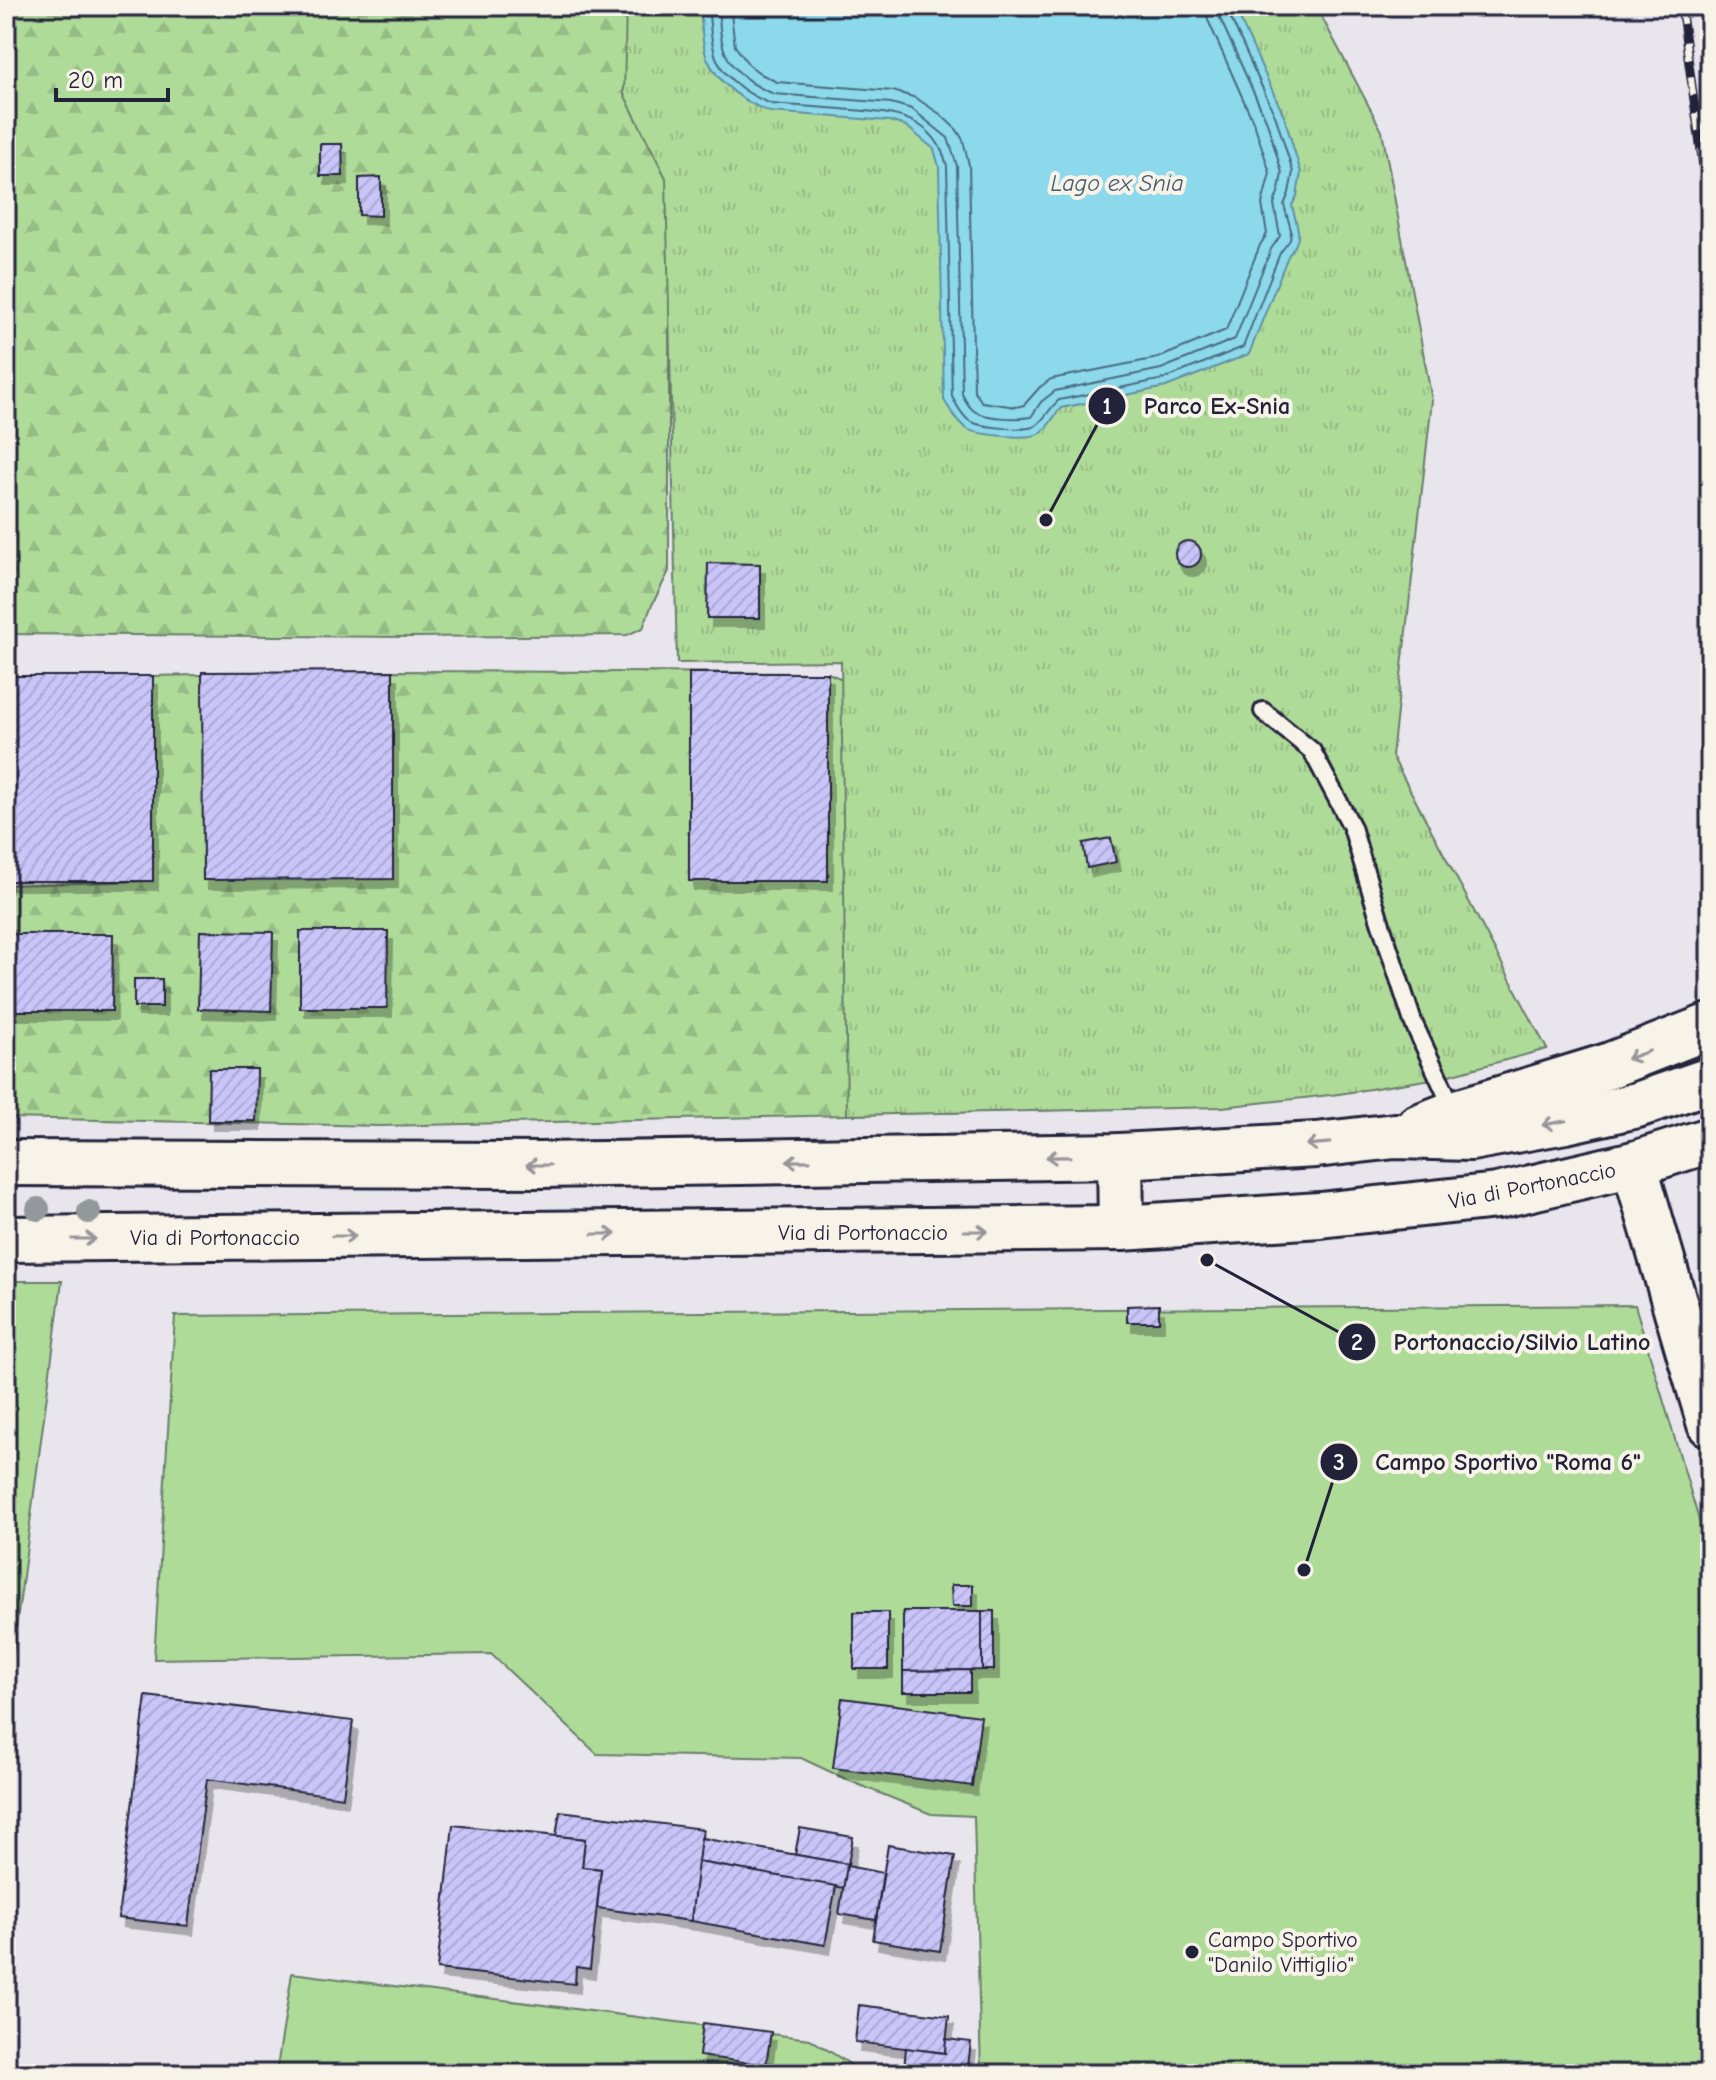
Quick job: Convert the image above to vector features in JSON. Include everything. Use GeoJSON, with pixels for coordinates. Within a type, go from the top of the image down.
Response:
{"type":"FeatureCollection","features":[{"type":"Feature","properties":{"kind":"main road"},"geometry":{"type":"LineString","coordinates":[[1395,1136],[1454,1113],[1608,1066],[1710,1026]]}},
{"type":"Feature","properties":{"kind":"main road"},"geometry":{"type":"LineString","coordinates":[[6,1163],[539,1165],[1120,1156],[1316,1145],[1395,1136],[1455,1139],[1491,1136],[1637,1105],[1710,1080]]}},
{"type":"Feature","properties":{"kind":"main road","name":"Via di Portonaccio"},"geometry":{"type":"LineString","coordinates":[[6,1239],[1121,1228],[1444,1204],[1497,1196],[1634,1164],[1710,1140]]}},
{"type":"Feature","properties":{"kind":"main road"},"geometry":{"type":"LineString","coordinates":[[1120,1156],[1121,1228]]}},
{"type":"Feature","properties":{"kind":"main road"},"geometry":{"type":"LineString","coordinates":[[1634,1164],[1710,1424]]}},
{"type":"Feature","properties":{"kind":"lane"},"geometry":{"type":"LineString","coordinates":[[1263,711],[1312,751],[1352,827],[1413,1022],[1454,1113]]}},
{"type":"Feature","properties":{"kind":"green space"},"geometry":{"type":"Polygon","coordinates":[[[6,6],[700,6],[669,294],[669,571],[643,628],[627,635],[6,634],[6,6]]]}},
{"type":"Feature","properties":{"kind":"green space"},"geometry":{"type":"Polygon","coordinates":[[[626,6],[1316,6],[1382,131],[1432,400],[1392,756],[1547,1049],[1438,1078],[1339,1094],[1222,1107],[847,1115],[841,661],[677,663],[666,178],[624,94],[626,6]]]}},
{"type":"Feature","properties":{"kind":"green space"},"geometry":{"type":"Polygon","coordinates":[[[393,671],[828,673],[955,726],[1147,1108],[380,1126],[6,1118],[6,885],[153,881],[153,676],[393,671]]]}},
{"type":"Feature","properties":{"kind":"green space"},"geometry":{"type":"Polygon","coordinates":[[[6,1281],[62,1281],[6,1705],[6,1281]]]}},
{"type":"Feature","properties":{"kind":"green space"},"geometry":{"type":"Polygon","coordinates":[[[1635,1305],[1710,1557],[1710,2074],[981,2074],[974,1816],[931,1814],[801,1758],[597,1754],[491,1654],[154,1659],[175,1316],[1635,1305]]]}},
{"type":"Feature","properties":{"kind":"green space"},"geometry":{"type":"Polygon","coordinates":[[[292,1973],[810,2039],[864,2073],[880,2074],[276,2074],[292,1973]]]}},
{"type":"Feature","properties":{"kind":"water","name":"Lago ex Snia"},"geometry":{"type":"Polygon","coordinates":[[[700,6],[1234,6],[1284,116],[1301,173],[1292,205],[1298,237],[1249,354],[1166,387],[1061,408],[1047,427],[1036,435],[1001,436],[967,429],[944,400],[939,167],[934,149],[906,126],[889,121],[770,112],[742,98],[718,76],[707,58],[700,6]]]}},
{"type":"Feature","properties":{"kind":"building"},"geometry":{"type":"Polygon","coordinates":[[[320,144],[342,144],[343,176],[320,176],[320,144]]]}},
{"type":"Feature","properties":{"kind":"building"},"geometry":{"type":"Polygon","coordinates":[[[381,177],[381,216],[359,215],[359,178],[381,177]]]}},
{"type":"Feature","properties":{"kind":"building"},"geometry":{"type":"Polygon","coordinates":[[[1188,541],[1197,545],[1201,554],[1197,563],[1188,567],[1179,563],[1175,554],[1179,545],[1188,541]]]}},
{"type":"Feature","properties":{"kind":"building"},"geometry":{"type":"Polygon","coordinates":[[[708,563],[760,564],[760,618],[707,618],[708,563]]]}},
{"type":"Feature","properties":{"kind":"building"},"geometry":{"type":"Polygon","coordinates":[[[393,671],[393,879],[203,880],[202,672],[393,671]]]}},
{"type":"Feature","properties":{"kind":"building"},"geometry":{"type":"Polygon","coordinates":[[[689,673],[828,673],[828,881],[689,881],[689,673]]]}},
{"type":"Feature","properties":{"kind":"building"},"geometry":{"type":"Polygon","coordinates":[[[6,676],[153,676],[153,881],[6,881],[6,676]]]}},
{"type":"Feature","properties":{"kind":"building"},"geometry":{"type":"Polygon","coordinates":[[[1111,838],[1116,862],[1087,868],[1083,843],[1111,838]]]}},
{"type":"Feature","properties":{"kind":"building"},"geometry":{"type":"Polygon","coordinates":[[[200,931],[273,932],[271,1011],[198,1009],[200,931]]]}},
{"type":"Feature","properties":{"kind":"building"},"geometry":{"type":"Polygon","coordinates":[[[300,931],[388,931],[387,1008],[300,1008],[300,931]]]}},
{"type":"Feature","properties":{"kind":"building"},"geometry":{"type":"Polygon","coordinates":[[[6,934],[113,934],[112,1011],[6,1011],[6,934]]]}},
{"type":"Feature","properties":{"kind":"building"},"geometry":{"type":"Polygon","coordinates":[[[134,979],[162,979],[162,1007],[134,1007],[134,979]]]}},
{"type":"Feature","properties":{"kind":"building"},"geometry":{"type":"Polygon","coordinates":[[[209,1069],[257,1069],[256,1121],[208,1121],[209,1069]]]}},
{"type":"Feature","properties":{"kind":"building"},"geometry":{"type":"Polygon","coordinates":[[[1159,1305],[1159,1322],[1127,1322],[1127,1306],[1159,1305]]]}},
{"type":"Feature","properties":{"kind":"building"},"geometry":{"type":"Polygon","coordinates":[[[951,1585],[973,1585],[973,1606],[952,1606],[951,1585]]]}},
{"type":"Feature","properties":{"kind":"building"},"geometry":{"type":"Polygon","coordinates":[[[903,1611],[982,1611],[982,1670],[903,1671],[903,1611]]]}},
{"type":"Feature","properties":{"kind":"building"},"geometry":{"type":"Polygon","coordinates":[[[982,1611],[994,1611],[994,1670],[982,1670],[982,1611]]]}},
{"type":"Feature","properties":{"kind":"building"},"geometry":{"type":"Polygon","coordinates":[[[854,1612],[888,1612],[888,1669],[854,1669],[854,1612]]]}},
{"type":"Feature","properties":{"kind":"building"},"geometry":{"type":"Polygon","coordinates":[[[970,1670],[970,1692],[903,1692],[903,1671],[970,1670]]]}},
{"type":"Feature","properties":{"kind":"building"},"geometry":{"type":"Polygon","coordinates":[[[146,1696],[353,1721],[343,1797],[207,1779],[188,1926],[118,1918],[146,1696]]]}},
{"type":"Feature","properties":{"kind":"building"},"geometry":{"type":"Polygon","coordinates":[[[842,1698],[981,1716],[972,1786],[833,1768],[842,1698]]]}},
{"type":"Feature","properties":{"kind":"building"},"geometry":{"type":"Polygon","coordinates":[[[560,1811],[703,1829],[691,1921],[597,1908],[601,1869],[582,1867],[585,1839],[556,1836],[560,1811]]]}},
{"type":"Feature","properties":{"kind":"building"},"geometry":{"type":"Polygon","coordinates":[[[453,1825],[585,1839],[582,1867],[601,1869],[590,1969],[576,1967],[575,1984],[437,1969],[453,1825]]]}},
{"type":"Feature","properties":{"kind":"building"},"geometry":{"type":"Polygon","coordinates":[[[800,1828],[853,1837],[848,1864],[795,1855],[800,1828]]]}},
{"type":"Feature","properties":{"kind":"building"},"geometry":{"type":"Polygon","coordinates":[[[701,1838],[848,1864],[844,1888],[698,1862],[701,1838]]]}},
{"type":"Feature","properties":{"kind":"building"},"geometry":{"type":"Polygon","coordinates":[[[888,1845],[955,1856],[940,1951],[873,1940],[888,1845]]]}},
{"type":"Feature","properties":{"kind":"building"},"geometry":{"type":"Polygon","coordinates":[[[698,1862],[836,1886],[825,1945],[691,1921],[698,1862]]]}},
{"type":"Feature","properties":{"kind":"building"},"geometry":{"type":"Polygon","coordinates":[[[847,1866],[883,1873],[876,1920],[839,1914],[847,1866]]]}},
{"type":"Feature","properties":{"kind":"building"},"geometry":{"type":"Polygon","coordinates":[[[859,2005],[949,2016],[945,2053],[855,2042],[859,2005]]]}},
{"type":"Feature","properties":{"kind":"building"},"geometry":{"type":"Polygon","coordinates":[[[703,2023],[771,2032],[766,2065],[699,2056],[703,2023]]]}},
{"type":"Feature","properties":{"kind":"building"},"geometry":{"type":"Polygon","coordinates":[[[946,2039],[971,2042],[967,2074],[904,2069],[906,2048],[945,2053],[946,2039]]]}},
{"type":"Feature","properties":{"kind":"railway"},"geometry":{"type":"LineString","coordinates":[[1681,6],[1710,217]]}},
{"type":"Feature","properties":{"kind":"railway"},"geometry":{"type":"LineString","coordinates":[[1704,6],[1710,47]]}},
{"type":"Feature","properties":{"kind":"place","name":"Parco Ex-Snia"},"geometry":{"type":"Point","coordinates":[1046,520]}},
{"type":"Feature","properties":{"kind":"place","name":"Portonaccio/Silvio Latino"},"geometry":{"type":"Point","coordinates":[1207,1260]}},
{"type":"Feature","properties":{"kind":"place","name":"Campo Sportivo \"Roma 6\""},"geometry":{"type":"Point","coordinates":[1304,1570]}},
{"type":"Feature","properties":{"kind":"place","name":"Campo Sportivo \"Danilo Vittiglio\""},"geometry":{"type":"Point","coordinates":[1192,1952]}}]}
